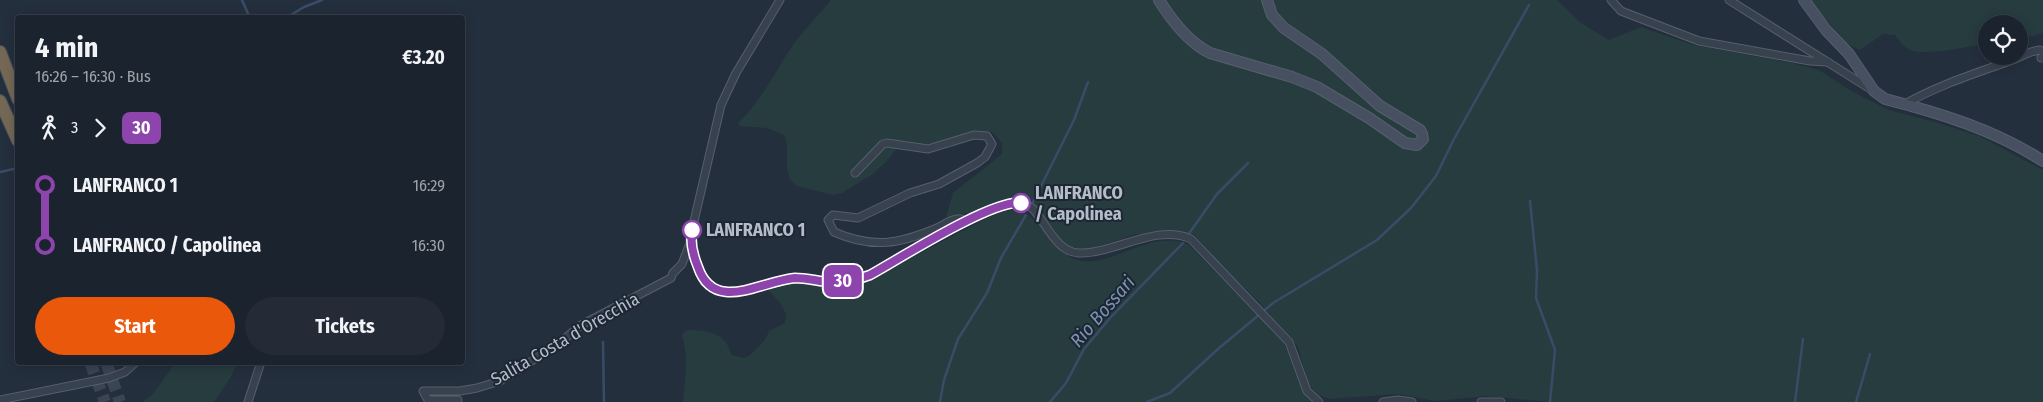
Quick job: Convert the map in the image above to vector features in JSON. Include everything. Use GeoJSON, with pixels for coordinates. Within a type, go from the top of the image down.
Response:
{"type":"FeatureCollection","features":[{"type":"Feature","properties":{"kind":"highway"},"geometry":{"type":"LineString","coordinates":[[1,54],[15,80]]}},
{"type":"Feature","properties":{"kind":"highway"},"geometry":{"type":"LineString","coordinates":[[1,54],[15,91]]}},
{"type":"Feature","properties":{"kind":"highway"},"geometry":{"type":"LineString","coordinates":[[0,101],[15,134]]}},
{"type":"Feature","properties":{"kind":"main road"},"geometry":{"type":"LineString","coordinates":[[1159,0],[1182,30],[1199,47],[1210,53],[1301,80],[1317,87],[1369,118],[1405,143],[1417,145],[1420,142],[1422,134],[1420,130],[1380,106],[1322,54],[1284,28],[1272,15],[1267,0]]}},
{"type":"Feature","properties":{"kind":"main road"},"geometry":{"type":"LineString","coordinates":[[1804,0],[1826,30],[1848,54],[1874,91],[1885,99],[1980,128],[2019,146],[2043,161]]}},
{"type":"Feature","properties":{"kind":"street"},"geometry":{"type":"LineString","coordinates":[[780,0],[736,73],[721,105],[690,240],[697,266],[704,282],[716,290],[732,293],[796,278],[831,282],[854,281],[870,275],[964,222],[999,207],[1018,202],[1033,209],[1062,246],[1072,252],[1088,252],[1160,236],[1180,235],[1191,238],[1289,342],[1307,391],[1319,402]]}},
{"type":"Feature","properties":{"kind":"street"},"geometry":{"type":"LineString","coordinates":[[1611,0],[1621,11],[1699,41],[1810,61],[1828,62]]}},
{"type":"Feature","properties":{"kind":"street"},"geometry":{"type":"LineString","coordinates":[[1729,0],[1874,91]]}},
{"type":"Feature","properties":{"kind":"street"},"geometry":{"type":"LineString","coordinates":[[1905,104],[1968,74],[2040,50],[2042,56]]}},
{"type":"Feature","properties":{"kind":"street"},"geometry":{"type":"LineString","coordinates":[[855,173],[883,144],[928,149],[974,135],[987,136],[992,144],[985,157],[939,184],[910,193],[864,216],[852,219],[833,216],[828,220],[834,232],[874,244],[908,238],[957,218],[962,219],[964,222]]}},
{"type":"Feature","properties":{"kind":"street","name":"Salita Costa d'Orecchia"},"geometry":{"type":"LineString","coordinates":[[458,400],[428,400],[423,391],[460,391],[500,381],[557,344],[581,325],[671,278],[672,273],[682,264],[690,240]]}},
{"type":"Feature","properties":{"kind":"street"},"geometry":{"type":"LineString","coordinates":[[0,400],[109,378],[125,372],[133,365]]}},
{"type":"Feature","properties":{"kind":"street"},"geometry":{"type":"LineString","coordinates":[[248,402],[260,365]]}},
{"type":"Feature","properties":{"kind":"street"},"geometry":{"type":"LineString","coordinates":[[1384,402],[1398,400],[1412,402]]}},
{"type":"Feature","properties":{"kind":"street"},"geometry":{"type":"LineString","coordinates":[[1481,402],[1501,402]]}},
{"type":"Feature","properties":{"kind":"green space"},"geometry":{"type":"Polygon","coordinates":[[[831,0],[1557,0],[1581,23],[1609,40],[1641,27],[1693,45],[1792,63],[1819,70],[1853,92],[1889,110],[1979,136],[2043,170],[2043,402],[1551,402],[1486,396],[1435,401],[1398,394],[1330,399],[1318,395],[1308,384],[1298,347],[1259,302],[1213,257],[1194,234],[1136,234],[1094,248],[1078,249],[1064,244],[1032,200],[1024,199],[1001,202],[973,216],[966,213],[946,217],[953,193],[1002,154],[1002,143],[992,132],[976,131],[939,146],[926,147],[903,140],[888,160],[873,174],[842,193],[833,195],[797,186],[790,180],[787,169],[787,144],[784,135],[767,128],[740,126],[738,123],[760,98],[798,38],[831,0]]]}},
{"type":"Feature","properties":{"kind":"green space"},"geometry":{"type":"Polygon","coordinates":[[[1810,0],[2043,0],[2043,32],[2034,36],[2028,36],[2028,15],[1978,15],[1978,45],[1919,52],[1910,50],[1895,35],[1883,34],[1860,50],[1847,44],[1810,0]]]}},
{"type":"Feature","properties":{"kind":"green space"},"geometry":{"type":"Polygon","coordinates":[[[1013,210],[1024,213],[1032,219],[1062,252],[1071,258],[1082,261],[1107,258],[1162,241],[1176,241],[1189,245],[1283,341],[1301,386],[1312,402],[683,402],[686,360],[682,336],[685,331],[700,330],[716,334],[725,342],[732,355],[744,358],[749,356],[765,340],[769,331],[785,323],[785,313],[768,289],[771,287],[795,283],[845,288],[871,281],[987,218],[1001,212],[1013,210]]]}},
{"type":"Feature","properties":{"kind":"green space"},"geometry":{"type":"Polygon","coordinates":[[[174,365],[236,365],[232,375],[214,402],[143,402],[153,394],[174,365]]]}},
{"type":"Feature","properties":{"kind":"waterway"},"geometry":{"type":"LineString","coordinates":[[242,0],[249,15]]}},
{"type":"Feature","properties":{"kind":"waterway"},"geometry":{"type":"LineString","coordinates":[[291,15],[304,7],[322,0]]}},
{"type":"Feature","properties":{"kind":"waterway"},"geometry":{"type":"LineString","coordinates":[[1147,402],[1170,393],[1218,349],[1273,303],[1377,240],[1411,208],[1436,176],[1454,139],[1529,5]]}},
{"type":"Feature","properties":{"kind":"waterway"},"geometry":{"type":"LineString","coordinates":[[1032,204],[1074,120],[1088,82]]}},
{"type":"Feature","properties":{"kind":"waterway"},"geometry":{"type":"LineString","coordinates":[[1188,235],[1217,194],[1248,163]]}},
{"type":"Feature","properties":{"kind":"waterway"},"geometry":{"type":"LineString","coordinates":[[0,172],[15,169]]}},
{"type":"Feature","properties":{"kind":"waterway"},"geometry":{"type":"LineString","coordinates":[[1530,201],[1537,270],[1536,298],[1555,350],[1550,402]]}},
{"type":"Feature","properties":{"kind":"waterway"},"geometry":{"type":"LineString","coordinates":[[940,402],[944,380],[958,339],[987,293],[1001,258],[1026,215]]}},
{"type":"Feature","properties":{"kind":"waterway","name":"Rio Bossari"},"geometry":{"type":"LineString","coordinates":[[1050,402],[1066,383],[1084,349],[1110,318],[1183,243]]}},
{"type":"Feature","properties":{"kind":"waterway"},"geometry":{"type":"LineString","coordinates":[[1795,402],[1803,339]]}},
{"type":"Feature","properties":{"kind":"waterway"},"geometry":{"type":"LineString","coordinates":[[603,342],[604,402]]}},
{"type":"Feature","properties":{"kind":"waterway"},"geometry":{"type":"LineString","coordinates":[[1856,402],[1870,354]]}},
{"type":"Feature","properties":{"kind":"tunnel"},"geometry":{"type":"LineString","coordinates":[[91,365],[105,402]]}},
{"type":"Feature","properties":{"kind":"tunnel"},"geometry":{"type":"LineString","coordinates":[[107,365],[120,402]]}},
{"type":"Feature","properties":{"kind":"bus line","name":"30"},"geometry":{"type":"LineString","coordinates":[[692,230],[690,240],[704,282],[716,290],[732,293],[796,278],[831,282],[854,281],[870,275],[964,222],[999,207],[1015,202],[1021,203]]}},
{"type":"Feature","properties":{"kind":"place","name":"LANFRANCO / Capolinea"},"geometry":{"type":"Point","coordinates":[1021,203]}},
{"type":"Feature","properties":{"kind":"place","name":"LANFRANCO 1"},"geometry":{"type":"Point","coordinates":[692,230]}}]}
